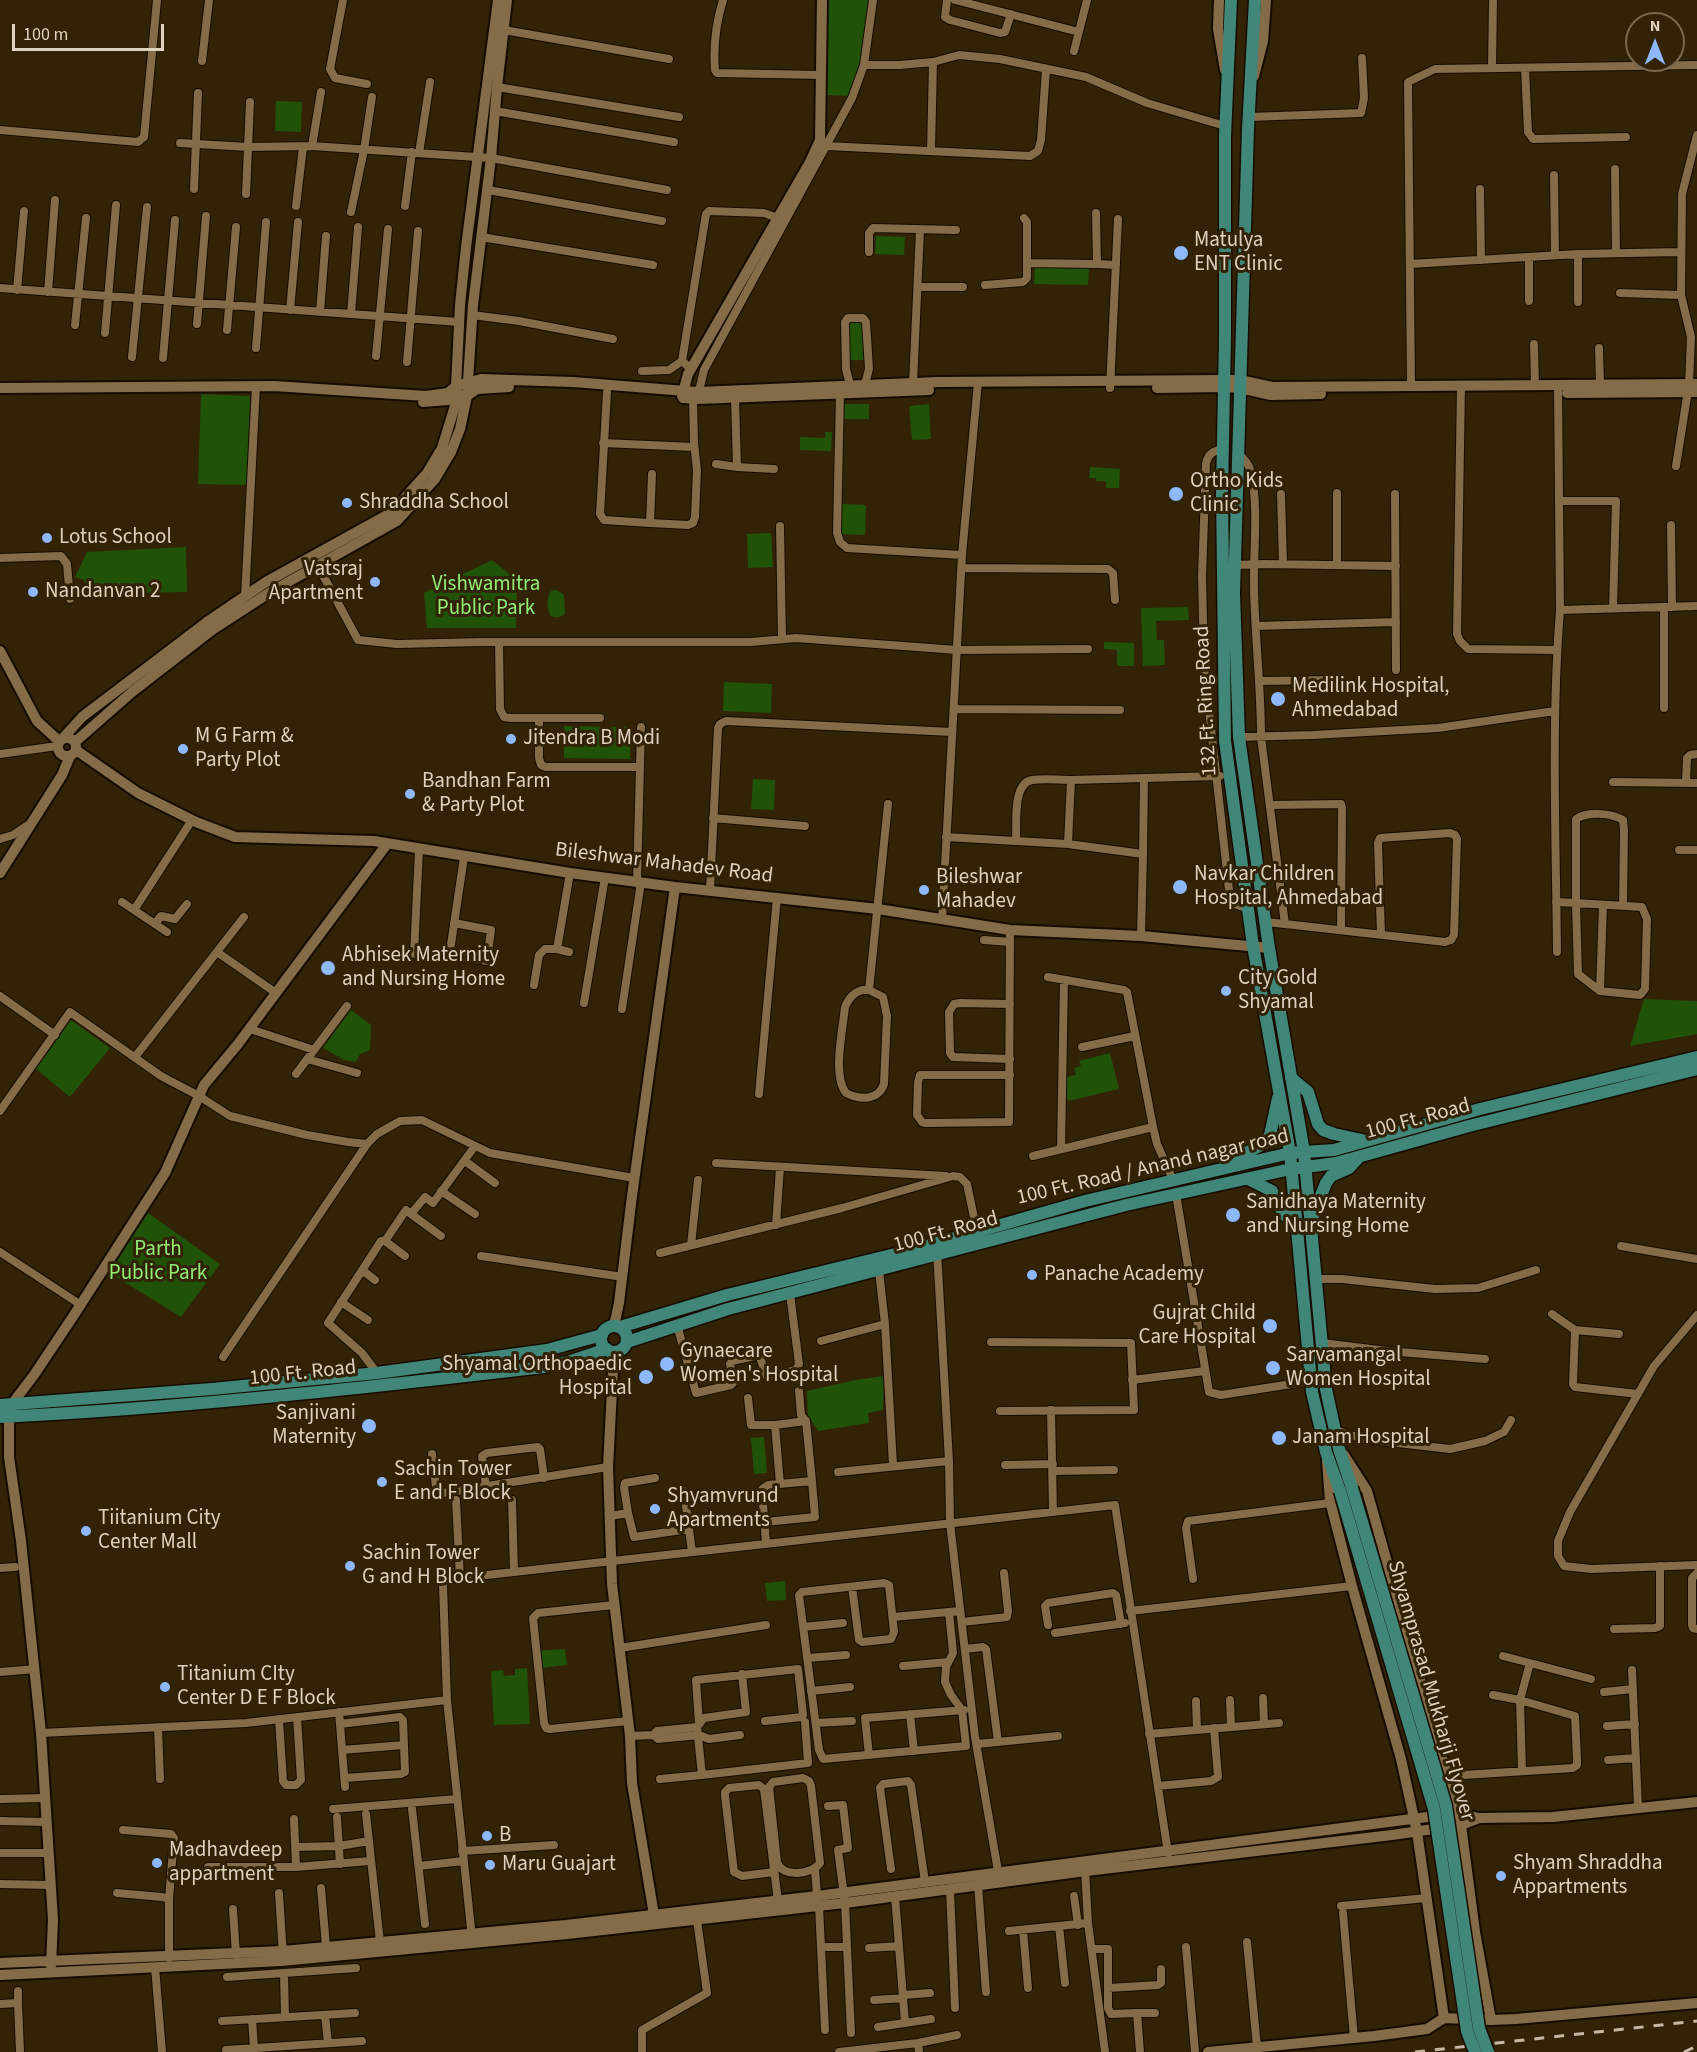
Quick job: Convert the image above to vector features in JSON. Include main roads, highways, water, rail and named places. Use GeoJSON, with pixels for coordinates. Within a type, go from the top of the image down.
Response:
{"type":"FeatureCollection","features":[{"type":"Feature","properties":{"kind":"main road","name":"132 Ft. Ring Road"},"geometry":{"type":"LineString","coordinates":[[1231,0],[1225,126],[1223,449],[1225,741],[1253,946],[1290,1153],[1311,1381],[1326,1452]]}},
{"type":"Feature","properties":{"kind":"main road","name":"132 Ft. Ring Road"},"geometry":{"type":"LineString","coordinates":[[1255,0],[1249,117],[1235,566],[1239,737],[1269,948],[1304,1152],[1326,1389],[1340,1449]]}},
{"type":"Feature","properties":{"kind":"main road","name":"100 Ft. Road / Anand nagar road"},"geometry":{"type":"LineString","coordinates":[[617,1326],[727,1295],[937,1249],[977,1232],[1085,1201],[1290,1153],[1335,1150],[1480,1109],[1697,1057]]}},
{"type":"Feature","properties":{"kind":"main road","name":"100 Ft. Road"},"geometry":{"type":"LineString","coordinates":[[627,1342],[728,1309],[879,1271],[937,1249],[1248,1178],[1360,1156],[1476,1124],[1697,1069]]}},
{"type":"Feature","properties":{"kind":"main road"},"geometry":{"type":"LineString","coordinates":[[1291,1078],[1308,1092],[1318,1124],[1323,1130],[1368,1141]]}},
{"type":"Feature","properties":{"kind":"main road"},"geometry":{"type":"LineString","coordinates":[[1234,1166],[1246,1153],[1265,1143],[1270,1135],[1279,1091]]}},
{"type":"Feature","properties":{"kind":"main road"},"geometry":{"type":"LineString","coordinates":[[1310,1222],[1326,1183],[1335,1173],[1349,1168],[1360,1156]]}},
{"type":"Feature","properties":{"kind":"main road"},"geometry":{"type":"LineString","coordinates":[[1248,1178],[1272,1191],[1283,1213],[1296,1227]]}},
{"type":"Feature","properties":{"kind":"main road"},"geometry":{"type":"LineString","coordinates":[[617,1326],[626,1333],[627,1342],[622,1349],[611,1350],[602,1343],[602,1335],[607,1328],[617,1326]]}},
{"type":"Feature","properties":{"kind":"main road"},"geometry":{"type":"LineString","coordinates":[[5,1410],[377,1373],[547,1350],[602,1335]]}},
{"type":"Feature","properties":{"kind":"main road","name":"100 Ft. Road"},"geometry":{"type":"LineString","coordinates":[[5,1410],[148,1409],[326,1392],[544,1367],[611,1350]]}},
{"type":"Feature","properties":{"kind":"main road","name":"Shyamprasad Mukharji Flyover"},"geometry":{"type":"LineString","coordinates":[[1340,1449],[1346,1490],[1434,1809],[1467,2031],[1475,2052]]}},
{"type":"Feature","properties":{"kind":"main road","name":"Shyamprasad Mukharji Flyover"},"geometry":{"type":"LineString","coordinates":[[1326,1452],[1346,1490],[1446,1806],[1479,2028],[1488,2052]]}},
{"type":"Feature","properties":{"kind":"railway"},"geometry":{"type":"LineString","coordinates":[[1415,2052],[1697,2021]]}},
{"type":"Feature","properties":{"kind":"railway"},"geometry":{"type":"LineString","coordinates":[[1684,2052],[1697,2046]]}},
{"type":"Feature","properties":{"kind":"place","name":"Matulya ENT Clinic"},"geometry":{"type":"Point","coordinates":[1181,253]}},
{"type":"Feature","properties":{"kind":"place","name":"Ortho Kids Clinic"},"geometry":{"type":"Point","coordinates":[1176,494]}},
{"type":"Feature","properties":{"kind":"place","name":"Shraddha School"},"geometry":{"type":"Point","coordinates":[347,503]}},
{"type":"Feature","properties":{"kind":"place","name":"Lotus School"},"geometry":{"type":"Point","coordinates":[47,538]}},
{"type":"Feature","properties":{"kind":"place","name":"Vatsraj Apartment"},"geometry":{"type":"Point","coordinates":[375,582]}},
{"type":"Feature","properties":{"kind":"place","name":"Nandanvan 2"},"geometry":{"type":"Point","coordinates":[33,592]}},
{"type":"Feature","properties":{"kind":"place","name":"Medilink Hospital, Ahmedabad"},"geometry":{"type":"Point","coordinates":[1278,699]}},
{"type":"Feature","properties":{"kind":"place","name":"Jitendra B Modi"},"geometry":{"type":"Point","coordinates":[511,739]}},
{"type":"Feature","properties":{"kind":"place","name":"M G Farm & Party Plot"},"geometry":{"type":"Point","coordinates":[183,749]}},
{"type":"Feature","properties":{"kind":"place","name":"Bandhan Farm & Party Plot"},"geometry":{"type":"Point","coordinates":[410,794]}},
{"type":"Feature","properties":{"kind":"place","name":"Navkar Children Hospital, Ahmedabad"},"geometry":{"type":"Point","coordinates":[1180,887]}},
{"type":"Feature","properties":{"kind":"place","name":"Bileshwar Mahadev"},"geometry":{"type":"Point","coordinates":[924,890]}},
{"type":"Feature","properties":{"kind":"place","name":"Abhisek Maternity and Nursing Home"},"geometry":{"type":"Point","coordinates":[328,968]}},
{"type":"Feature","properties":{"kind":"place","name":"City Gold Shyamal"},"geometry":{"type":"Point","coordinates":[1226,991]}},
{"type":"Feature","properties":{"kind":"place","name":"Sanidhaya Maternity and Nursing Home"},"geometry":{"type":"Point","coordinates":[1233,1215]}},
{"type":"Feature","properties":{"kind":"place","name":"Panache Academy"},"geometry":{"type":"Point","coordinates":[1032,1275]}},
{"type":"Feature","properties":{"kind":"place","name":"Gujrat Child Care Hospital"},"geometry":{"type":"Point","coordinates":[1270,1326]}},
{"type":"Feature","properties":{"kind":"place","name":"Gynaecare Women's Hospital"},"geometry":{"type":"Point","coordinates":[667,1364]}},
{"type":"Feature","properties":{"kind":"place","name":"Sarvamangal Women Hospital"},"geometry":{"type":"Point","coordinates":[1273,1368]}},
{"type":"Feature","properties":{"kind":"place","name":"Shyamal Orthopaedic Hospital"},"geometry":{"type":"Point","coordinates":[646,1377]}},
{"type":"Feature","properties":{"kind":"place","name":"Sanjivani Maternity"},"geometry":{"type":"Point","coordinates":[369,1426]}},
{"type":"Feature","properties":{"kind":"place","name":"Janam Hospital"},"geometry":{"type":"Point","coordinates":[1279,1438]}},
{"type":"Feature","properties":{"kind":"place","name":"Sachin Tower E and F Block"},"geometry":{"type":"Point","coordinates":[382,1482]}},
{"type":"Feature","properties":{"kind":"place","name":"Shyamvrund Apartments"},"geometry":{"type":"Point","coordinates":[655,1509]}},
{"type":"Feature","properties":{"kind":"place","name":"Tiitanium City Center Mall"},"geometry":{"type":"Point","coordinates":[86,1531]}},
{"type":"Feature","properties":{"kind":"place","name":"Sachin Tower G and H Block"},"geometry":{"type":"Point","coordinates":[350,1566]}},
{"type":"Feature","properties":{"kind":"place","name":"Titanium CIty Center D E F Block"},"geometry":{"type":"Point","coordinates":[165,1687]}},
{"type":"Feature","properties":{"kind":"place","name":"B"},"geometry":{"type":"Point","coordinates":[487,1836]}},
{"type":"Feature","properties":{"kind":"place","name":"Madhavdeep appartment"},"geometry":{"type":"Point","coordinates":[157,1863]}},
{"type":"Feature","properties":{"kind":"place","name":"Maru Guajart"},"geometry":{"type":"Point","coordinates":[490,1865]}},
{"type":"Feature","properties":{"kind":"place","name":"Shyam Shraddha Appartments"},"geometry":{"type":"Point","coordinates":[1501,1876]}},
{"type":"Feature","properties":{"kind":"park label","name":"Vishwamitra Public Park"},"geometry":{"type":"Point","coordinates":[486,597]}},
{"type":"Feature","properties":{"kind":"park label","name":"Parth Public Park"},"geometry":{"type":"Point","coordinates":[158,1262]}}]}
